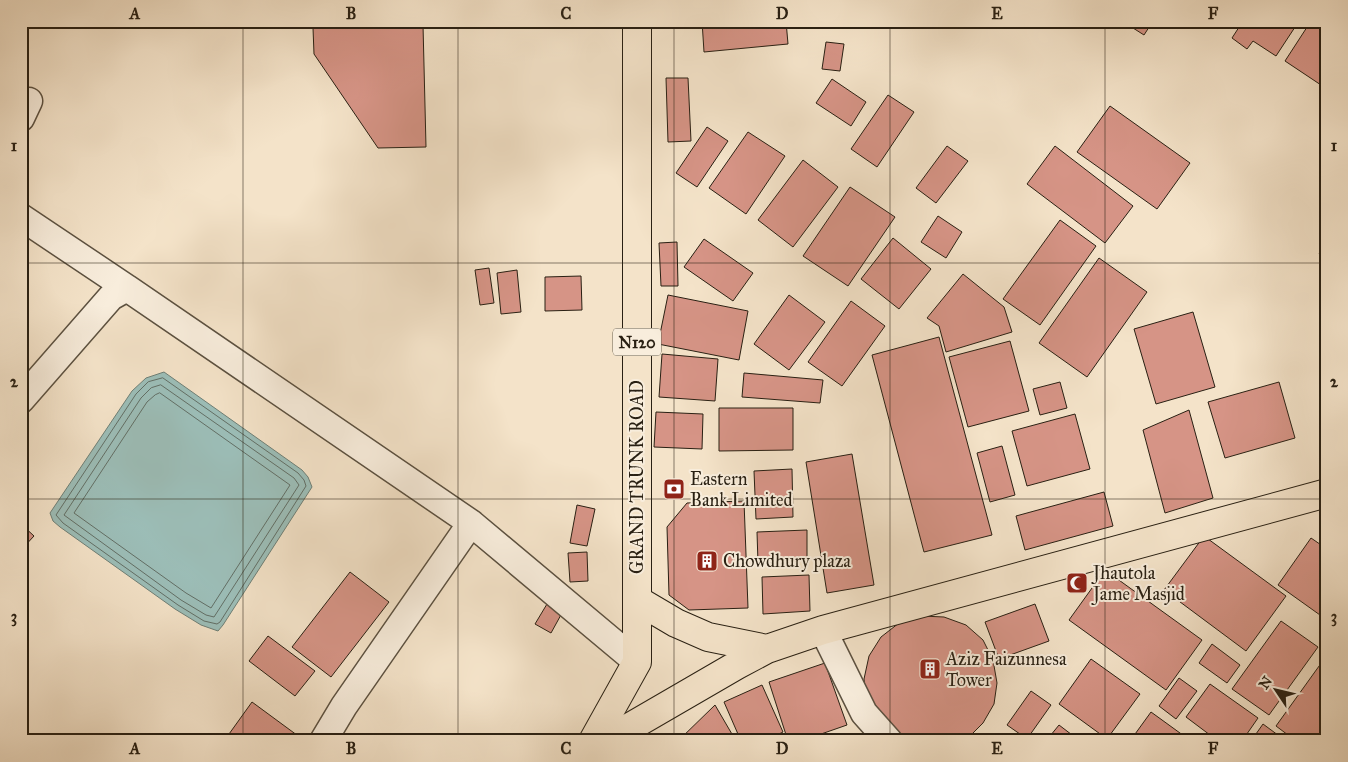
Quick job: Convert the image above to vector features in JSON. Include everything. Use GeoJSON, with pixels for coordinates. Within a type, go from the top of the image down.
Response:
{"type":"FeatureCollection","features":[{"type":"Feature","properties":{"kind":"main road","name":"GRAND TRUNK ROAD"},"geometry":{"type":"LineString","coordinates":[[593,741],[637,662],[637,21]]}},
{"type":"Feature","properties":{"kind":"main road"},"geometry":{"type":"LineString","coordinates":[[606,741],[737,664],[767,650],[823,630],[1327,493]]}},
{"type":"Feature","properties":{"kind":"main road"},"geometry":{"type":"LineString","coordinates":[[637,600],[676,623],[708,637],[767,650]]}},
{"type":"Feature","properties":{"kind":"street"},"geometry":{"type":"LineString","coordinates":[[21,217],[471,523],[637,662]]}},
{"type":"Feature","properties":{"kind":"street"},"geometry":{"type":"LineString","coordinates":[[21,400],[111,297],[127,288]]}},
{"type":"Feature","properties":{"kind":"street"},"geometry":{"type":"LineString","coordinates":[[323,741],[344,706],[471,523]]}},
{"type":"Feature","properties":{"kind":"street"},"geometry":{"type":"LineString","coordinates":[[823,630],[864,713],[889,741]]}},
{"type":"Feature","properties":{"kind":"water"},"geometry":{"type":"Polygon","coordinates":[[[164,372],[302,470],[308,477],[312,487],[218,631],[201,625],[175,609],[60,527],[53,521],[50,513],[132,391],[146,378],[164,372]]]}},
{"type":"Feature","properties":{"kind":"building"},"geometry":{"type":"Polygon","coordinates":[[[296,21],[318,21],[300,26],[296,21]]]}},
{"type":"Feature","properties":{"kind":"building"},"geometry":{"type":"Polygon","coordinates":[[[702,21],[786,21],[788,44],[704,52],[702,21]]]}},
{"type":"Feature","properties":{"kind":"building"},"geometry":{"type":"Polygon","coordinates":[[[1122,21],[1153,21],[1144,35],[1122,21]]]}},
{"type":"Feature","properties":{"kind":"building"},"geometry":{"type":"Polygon","coordinates":[[[1243,21],[1299,21],[1276,56],[1253,41],[1247,49],[1232,38],[1243,21]]]}},
{"type":"Feature","properties":{"kind":"building"},"geometry":{"type":"Polygon","coordinates":[[[1311,21],[1327,21],[1327,89],[1285,61],[1311,21]]]}},
{"type":"Feature","properties":{"kind":"building"},"geometry":{"type":"Polygon","coordinates":[[[423,25],[426,147],[378,148],[314,54],[313,28],[423,25]]]}},
{"type":"Feature","properties":{"kind":"building"},"geometry":{"type":"Polygon","coordinates":[[[826,42],[844,44],[840,71],[822,69],[826,42]]]}},
{"type":"Feature","properties":{"kind":"building"},"geometry":{"type":"Polygon","coordinates":[[[666,78],[688,78],[691,141],[668,142],[666,78]]]}},
{"type":"Feature","properties":{"kind":"building"},"geometry":{"type":"Polygon","coordinates":[[[832,79],[866,102],[851,126],[816,103],[832,79]]]}},
{"type":"Feature","properties":{"kind":"building"},"geometry":{"type":"Polygon","coordinates":[[[888,95],[914,112],[877,167],[851,149],[888,95]]]}},
{"type":"Feature","properties":{"kind":"building"},"geometry":{"type":"Polygon","coordinates":[[[1110,106],[1190,163],[1157,209],[1077,152],[1110,106]]]}},
{"type":"Feature","properties":{"kind":"building"},"geometry":{"type":"Polygon","coordinates":[[[707,127],[728,141],[697,187],[676,173],[707,127]]]}},
{"type":"Feature","properties":{"kind":"building"},"geometry":{"type":"Polygon","coordinates":[[[748,132],[785,156],[746,214],[709,188],[748,132]]]}},
{"type":"Feature","properties":{"kind":"building"},"geometry":{"type":"Polygon","coordinates":[[[947,146],[968,161],[936,203],[916,188],[947,146]]]}},
{"type":"Feature","properties":{"kind":"building"},"geometry":{"type":"Polygon","coordinates":[[[1055,146],[1133,206],[1105,243],[1027,184],[1055,146]]]}},
{"type":"Feature","properties":{"kind":"building"},"geometry":{"type":"Polygon","coordinates":[[[803,160],[838,187],[793,247],[758,220],[803,160]]]}},
{"type":"Feature","properties":{"kind":"building"},"geometry":{"type":"Polygon","coordinates":[[[850,187],[895,217],[848,286],[803,256],[850,187]]]}},
{"type":"Feature","properties":{"kind":"building"},"geometry":{"type":"Polygon","coordinates":[[[938,216],[962,232],[946,258],[921,242],[938,216]]]}},
{"type":"Feature","properties":{"kind":"building"},"geometry":{"type":"Polygon","coordinates":[[[1060,220],[1096,246],[1040,325],[1003,299],[1060,220]]]}},
{"type":"Feature","properties":{"kind":"building"},"geometry":{"type":"Polygon","coordinates":[[[893,238],[931,269],[899,309],[861,279],[893,238]]]}},
{"type":"Feature","properties":{"kind":"building"},"geometry":{"type":"Polygon","coordinates":[[[704,239],[753,273],[733,301],[684,267],[704,239]]]}},
{"type":"Feature","properties":{"kind":"building"},"geometry":{"type":"Polygon","coordinates":[[[677,242],[678,286],[661,286],[659,243],[677,242]]]}},
{"type":"Feature","properties":{"kind":"building"},"geometry":{"type":"Polygon","coordinates":[[[1327,242],[1327,260],[1319,254],[1327,242]]]}},
{"type":"Feature","properties":{"kind":"building"},"geometry":{"type":"Polygon","coordinates":[[[1099,258],[1147,292],[1087,377],[1039,343],[1099,258]]]}},
{"type":"Feature","properties":{"kind":"building"},"geometry":{"type":"Polygon","coordinates":[[[489,268],[494,303],[480,305],[475,270],[489,268]]]}},
{"type":"Feature","properties":{"kind":"building"},"geometry":{"type":"Polygon","coordinates":[[[517,270],[521,312],[501,314],[497,273],[517,270]]]}},
{"type":"Feature","properties":{"kind":"building"},"geometry":{"type":"Polygon","coordinates":[[[963,274],[1004,307],[1012,332],[946,352],[939,326],[927,318],[963,274]]]}},
{"type":"Feature","properties":{"kind":"building"},"geometry":{"type":"Polygon","coordinates":[[[581,276],[582,310],[545,311],[545,277],[581,276]]]}},
{"type":"Feature","properties":{"kind":"building"},"geometry":{"type":"Polygon","coordinates":[[[668,295],[748,311],[739,360],[658,344],[668,295]]]}},
{"type":"Feature","properties":{"kind":"building"},"geometry":{"type":"Polygon","coordinates":[[[789,295],[825,322],[789,370],[754,344],[789,295]]]}},
{"type":"Feature","properties":{"kind":"building"},"geometry":{"type":"Polygon","coordinates":[[[851,301],[885,326],[842,386],[808,362],[851,301]]]}},
{"type":"Feature","properties":{"kind":"building"},"geometry":{"type":"Polygon","coordinates":[[[1193,312],[1215,387],[1156,404],[1134,329],[1193,312]]]}},
{"type":"Feature","properties":{"kind":"building"},"geometry":{"type":"Polygon","coordinates":[[[939,337],[992,535],[924,552],[872,355],[939,337]]]}},
{"type":"Feature","properties":{"kind":"building"},"geometry":{"type":"Polygon","coordinates":[[[1010,341],[1029,411],[968,427],[949,357],[1010,341]]]}},
{"type":"Feature","properties":{"kind":"building"},"geometry":{"type":"Polygon","coordinates":[[[662,354],[718,359],[715,401],[659,397],[662,354]]]}},
{"type":"Feature","properties":{"kind":"building"},"geometry":{"type":"Polygon","coordinates":[[[744,373],[823,380],[820,403],[742,397],[744,373]]]}},
{"type":"Feature","properties":{"kind":"building"},"geometry":{"type":"Polygon","coordinates":[[[1060,382],[1067,408],[1040,415],[1033,389],[1060,382]]]}},
{"type":"Feature","properties":{"kind":"building"},"geometry":{"type":"Polygon","coordinates":[[[1279,382],[1295,438],[1225,458],[1208,402],[1279,382]]]}},
{"type":"Feature","properties":{"kind":"building"},"geometry":{"type":"Polygon","coordinates":[[[719,408],[793,408],[793,450],[719,451],[719,408]]]}},
{"type":"Feature","properties":{"kind":"building"},"geometry":{"type":"Polygon","coordinates":[[[1189,410],[1213,498],[1165,513],[1143,430],[1189,410]]]}},
{"type":"Feature","properties":{"kind":"building"},"geometry":{"type":"Polygon","coordinates":[[[656,412],[703,414],[702,449],[654,447],[656,412]]]}},
{"type":"Feature","properties":{"kind":"building"},"geometry":{"type":"Polygon","coordinates":[[[1075,414],[1090,469],[1027,486],[1012,431],[1075,414]]]}},
{"type":"Feature","properties":{"kind":"building"},"geometry":{"type":"Polygon","coordinates":[[[1002,446],[1015,495],[990,502],[977,453],[1002,446]]]}},
{"type":"Feature","properties":{"kind":"building"},"geometry":{"type":"Polygon","coordinates":[[[852,454],[874,585],[827,593],[806,462],[852,454]]]}},
{"type":"Feature","properties":{"kind":"building"},"geometry":{"type":"Polygon","coordinates":[[[792,469],[793,517],[756,519],[754,471],[792,469]]]}},
{"type":"Feature","properties":{"kind":"building"},"geometry":{"type":"Polygon","coordinates":[[[1104,492],[1113,526],[1025,550],[1016,516],[1104,492]]]}},
{"type":"Feature","properties":{"kind":"building","name":"Chowdhury plaza"},"geometry":{"type":"Polygon","coordinates":[[[744,501],[748,608],[689,610],[669,595],[667,527],[687,503],[744,501]]]}},
{"type":"Feature","properties":{"kind":"building"},"geometry":{"type":"Polygon","coordinates":[[[577,505],[595,509],[587,546],[570,543],[577,505]]]}},
{"type":"Feature","properties":{"kind":"building"},"geometry":{"type":"Polygon","coordinates":[[[21,524],[34,536],[21,550],[21,524]]]}},
{"type":"Feature","properties":{"kind":"building"},"geometry":{"type":"Polygon","coordinates":[[[807,530],[807,561],[758,563],[757,532],[807,530]]]}},
{"type":"Feature","properties":{"kind":"building"},"geometry":{"type":"Polygon","coordinates":[[[1204,536],[1286,596],[1246,651],[1164,590],[1204,536]]]}},
{"type":"Feature","properties":{"kind":"building"},"geometry":{"type":"Polygon","coordinates":[[[1311,538],[1327,549],[1327,620],[1278,585],[1311,538]]]}},
{"type":"Feature","properties":{"kind":"building"},"geometry":{"type":"Polygon","coordinates":[[[587,552],[588,581],[570,582],[568,553],[587,552]]]}},
{"type":"Feature","properties":{"kind":"building"},"geometry":{"type":"Polygon","coordinates":[[[1105,570],[1202,640],[1166,690],[1069,620],[1105,570]]]}},
{"type":"Feature","properties":{"kind":"building"},"geometry":{"type":"Polygon","coordinates":[[[350,572],[389,602],[331,677],[292,647],[350,572]]]}},
{"type":"Feature","properties":{"kind":"building"},"geometry":{"type":"Polygon","coordinates":[[[809,575],[810,611],[763,614],[762,577],[809,575]]]}},
{"type":"Feature","properties":{"kind":"building"},"geometry":{"type":"Polygon","coordinates":[[[547,604],[562,613],[551,633],[535,624],[547,604]]]}},
{"type":"Feature","properties":{"kind":"building"},"geometry":{"type":"Polygon","coordinates":[[[1035,604],[1049,641],[999,659],[985,622],[1035,604]]]}},
{"type":"Feature","properties":{"kind":"building","name":"Aziz Faizunnesa Tower"},"geometry":{"type":"Polygon","coordinates":[[[922,616],[944,617],[966,625],[983,640],[993,660],[997,683],[994,704],[983,723],[968,738],[962,741],[899,741],[866,700],[864,679],[869,656],[881,637],[899,623],[922,616]]]}},
{"type":"Feature","properties":{"kind":"building"},"geometry":{"type":"Polygon","coordinates":[[[1281,621],[1318,647],[1269,715],[1232,689],[1281,621]]]}},
{"type":"Feature","properties":{"kind":"building"},"geometry":{"type":"Polygon","coordinates":[[[268,636],[315,671],[295,696],[249,661],[268,636]]]}},
{"type":"Feature","properties":{"kind":"building"},"geometry":{"type":"Polygon","coordinates":[[[1212,644],[1240,665],[1227,683],[1199,663],[1212,644]]]}},
{"type":"Feature","properties":{"kind":"building"},"geometry":{"type":"Polygon","coordinates":[[[1327,655],[1327,741],[1296,741],[1276,726],[1327,655]]]}},
{"type":"Feature","properties":{"kind":"building"},"geometry":{"type":"Polygon","coordinates":[[[1091,659],[1140,694],[1107,739],[1059,704],[1091,659]]]}},
{"type":"Feature","properties":{"kind":"building"},"geometry":{"type":"Polygon","coordinates":[[[825,663],[847,725],[801,741],[788,741],[769,682],[825,663]]]}},
{"type":"Feature","properties":{"kind":"building"},"geometry":{"type":"Polygon","coordinates":[[[1179,678],[1197,691],[1176,719],[1159,706],[1179,678]]]}},
{"type":"Feature","properties":{"kind":"building"},"geometry":{"type":"Polygon","coordinates":[[[1210,684],[1258,718],[1242,741],[1218,741],[1186,717],[1210,684]]]}},
{"type":"Feature","properties":{"kind":"building"},"geometry":{"type":"Polygon","coordinates":[[[762,685],[783,732],[765,741],[741,741],[724,702],[762,685]]]}},
{"type":"Feature","properties":{"kind":"building"},"geometry":{"type":"Polygon","coordinates":[[[1031,691],[1051,705],[1027,739],[1007,725],[1031,691]]]}},
{"type":"Feature","properties":{"kind":"building"},"geometry":{"type":"Polygon","coordinates":[[[252,702],[305,741],[224,741],[252,702]]]}},
{"type":"Feature","properties":{"kind":"building"},"geometry":{"type":"Polygon","coordinates":[[[715,705],[736,741],[678,741],[715,705]]]}},
{"type":"Feature","properties":{"kind":"building"},"geometry":{"type":"Polygon","coordinates":[[[1151,712],[1191,741],[1130,741],[1151,712]]]}},
{"type":"Feature","properties":{"kind":"building"},"geometry":{"type":"Polygon","coordinates":[[[1263,724],[1286,741],[1251,741],[1263,724]]]}},
{"type":"Feature","properties":{"kind":"building"},"geometry":{"type":"Polygon","coordinates":[[[1059,725],[1080,741],[1046,741],[1059,725]]]}},
{"type":"Feature","properties":{"kind":"place","name":"Eastern Bank Limited"},"geometry":{"type":"Point","coordinates":[674,489]}},
{"type":"Feature","properties":{"kind":"place","name":"Chowdhury plaza"},"geometry":{"type":"Point","coordinates":[707,561]}},
{"type":"Feature","properties":{"kind":"place","name":"Jhautola Jame Masjid"},"geometry":{"type":"Point","coordinates":[1077,583]}},
{"type":"Feature","properties":{"kind":"place","name":"Aziz Faizunnesa Tower"},"geometry":{"type":"Point","coordinates":[930,669]}}]}
